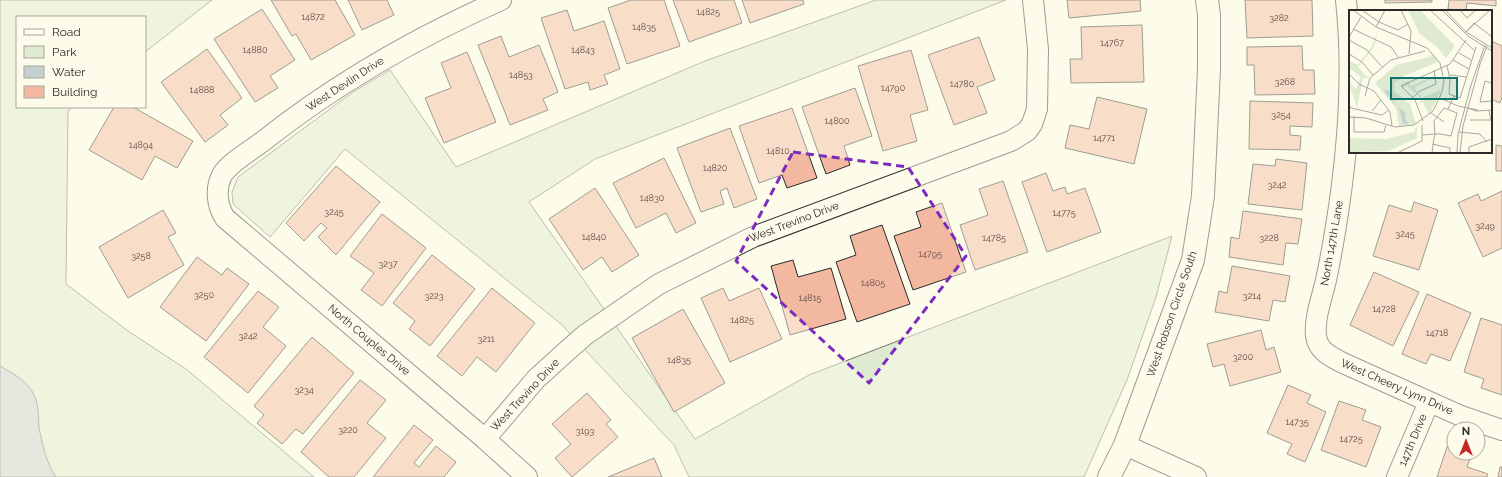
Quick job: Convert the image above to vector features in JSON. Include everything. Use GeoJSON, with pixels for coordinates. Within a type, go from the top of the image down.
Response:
{"type":"FeatureCollection","features":[{"type":"Feature","properties":{"kind":"street","name":"West Devlin Drive"},"geometry":{"type":"LineString","coordinates":[[218,199],[219,183],[226,170],[319,99],[429,33],[501,0]]}},
{"type":"Feature","properties":{"kind":"street","name":"West Trevino Drive"},"geometry":{"type":"LineString","coordinates":[[485,439],[536,379],[568,350],[585,335],[659,284],[753,238],[1011,141],[1026,131],[1032,124],[1036,109],[1038,49],[1033,0]]}},
{"type":"Feature","properties":{"kind":"street","name":"West Robson Circle South"},"geometry":{"type":"LineString","coordinates":[[1110,477],[1125,445],[1193,260],[1203,196],[1210,69],[1209,15],[1207,0]]}},
{"type":"Feature","properties":{"kind":"street","name":"North 147th Lane"},"geometry":{"type":"LineString","coordinates":[[1319,346],[1316,338],[1317,318],[1336,228],[1348,140],[1349,52],[1346,0]]}},
{"type":"Feature","properties":{"kind":"street","name":"North Couples Drive"},"geometry":{"type":"LineString","coordinates":[[218,199],[221,213],[225,218],[485,439],[527,477]]}},
{"type":"Feature","properties":{"kind":"street","name":"West Cheery Lynn Drive"},"geometry":{"type":"LineString","coordinates":[[1319,346],[1332,358],[1461,416],[1502,430]]}},
{"type":"Feature","properties":{"kind":"street","name":"147th Drive"},"geometry":{"type":"LineString","coordinates":[[1397,477],[1429,402]]}},
{"type":"Feature","properties":{"kind":"street"},"geometry":{"type":"LineString","coordinates":[[1125,445],[1196,477]]}},
{"type":"Feature","properties":{"kind":"highlighted area"},"geometry":{"type":"Polygon","coordinates":[[[793,152],[908,167],[966,256],[869,383],[736,261],[793,152]]]}},
{"type":"Feature","properties":{"kind":"green space"},"geometry":{"type":"Polygon","coordinates":[[[0,0],[212,0],[146,51],[146,16],[16,16],[16,108],[72,108],[68,111],[66,284],[128,331],[186,369],[314,477],[0,477],[0,0]]]}},
{"type":"Feature","properties":{"kind":"green space"},"geometry":{"type":"Polygon","coordinates":[[[876,0],[1006,0],[595,159],[529,202],[695,439],[809,375],[1172,236],[1156,297],[1127,380],[1084,477],[689,477],[674,445],[561,324],[345,149],[270,237],[233,204],[232,192],[238,177],[353,92],[390,70],[456,167],[705,61],[876,0]]]}},
{"type":"Feature","properties":{"kind":"water"},"geometry":{"type":"Polygon","coordinates":[[[0,366],[22,380],[32,391],[37,404],[39,427],[43,446],[47,459],[56,477],[0,477],[0,366]]]}},
{"type":"Feature","properties":{"kind":"building"},"geometry":{"type":"Polygon","coordinates":[[[271,0],[335,0],[355,35],[311,60],[296,34],[292,36],[271,0]]]}},
{"type":"Feature","properties":{"kind":"building"},"geometry":{"type":"Polygon","coordinates":[[[348,0],[387,0],[394,15],[362,30],[348,0]]]}},
{"type":"Feature","properties":{"kind":"building"},"geometry":{"type":"Polygon","coordinates":[[[631,0],[664,0],[680,46],[627,64],[608,8],[631,0]]]}},
{"type":"Feature","properties":{"kind":"building"},"geometry":{"type":"Polygon","coordinates":[[[673,0],[734,0],[742,23],[689,42],[673,0]]]}},
{"type":"Feature","properties":{"kind":"building"},"geometry":{"type":"Polygon","coordinates":[[[742,0],[803,0],[804,4],[750,23],[742,0]]]}},
{"type":"Feature","properties":{"kind":"building"},"geometry":{"type":"Polygon","coordinates":[[[1067,0],[1140,0],[1141,11],[1069,18],[1067,0]]]}},
{"type":"Feature","properties":{"kind":"building"},"geometry":{"type":"Polygon","coordinates":[[[1245,0],[1312,0],[1313,36],[1247,38],[1245,0]]]}},
{"type":"Feature","properties":{"kind":"building"},"geometry":{"type":"Polygon","coordinates":[[[1385,0],[1432,0],[1432,2],[1385,3],[1385,0]]]}},
{"type":"Feature","properties":{"kind":"building"},"geometry":{"type":"Polygon","coordinates":[[[1449,0],[1496,0],[1496,6],[1467,3],[1466,10],[1448,9],[1449,0]]]}},
{"type":"Feature","properties":{"kind":"building"},"geometry":{"type":"Polygon","coordinates":[[[262,9],[295,60],[270,76],[278,88],[255,102],[214,39],[262,9]]]}},
{"type":"Feature","properties":{"kind":"building"},"geometry":{"type":"Polygon","coordinates":[[[567,10],[574,31],[604,21],[620,69],[604,75],[608,84],[590,90],[588,82],[565,89],[541,18],[567,10]]]}},
{"type":"Feature","properties":{"kind":"building"},"geometry":{"type":"Polygon","coordinates":[[[1142,25],[1144,82],[1071,83],[1070,59],[1082,59],[1081,27],[1142,25]]]}},
{"type":"Feature","properties":{"kind":"building"},"geometry":{"type":"Polygon","coordinates":[[[501,36],[509,57],[539,45],[558,92],[543,99],[548,110],[510,125],[478,45],[501,36]]]}},
{"type":"Feature","properties":{"kind":"building"},"geometry":{"type":"Polygon","coordinates":[[[979,37],[995,80],[977,87],[987,113],[954,125],[928,55],[979,37]]]}},
{"type":"Feature","properties":{"kind":"building"},"geometry":{"type":"Polygon","coordinates":[[[1492,41],[1502,46],[1502,97],[1500,103],[1492,99],[1492,41]]]}},
{"type":"Feature","properties":{"kind":"building"},"geometry":{"type":"Polygon","coordinates":[[[1302,46],[1303,70],[1314,70],[1315,94],[1255,95],[1254,65],[1247,65],[1247,47],[1302,46]]]}},
{"type":"Feature","properties":{"kind":"building"},"geometry":{"type":"Polygon","coordinates":[[[207,49],[242,98],[220,115],[228,125],[205,142],[161,82],[207,49]]]}},
{"type":"Feature","properties":{"kind":"building"},"geometry":{"type":"Polygon","coordinates":[[[911,50],[928,110],[910,115],[917,141],[883,151],[858,66],[911,50]]]}},
{"type":"Feature","properties":{"kind":"building"},"geometry":{"type":"Polygon","coordinates":[[[467,52],[496,122],[444,143],[425,98],[451,88],[441,63],[467,52]]]}},
{"type":"Feature","properties":{"kind":"building"},"geometry":{"type":"Polygon","coordinates":[[[855,88],[872,136],[844,146],[850,165],[826,174],[802,107],[855,88]]]}},
{"type":"Feature","properties":{"kind":"building"},"geometry":{"type":"Polygon","coordinates":[[[1097,97],[1147,109],[1134,164],[1065,148],[1070,125],[1089,129],[1097,97]]]}},
{"type":"Feature","properties":{"kind":"building"},"geometry":{"type":"Polygon","coordinates":[[[1250,101],[1313,103],[1312,127],[1290,126],[1290,135],[1301,136],[1300,150],[1249,149],[1250,101]]]}},
{"type":"Feature","properties":{"kind":"building"},"geometry":{"type":"Polygon","coordinates":[[[113,108],[135,108],[193,141],[177,168],[155,156],[142,180],[89,150],[113,108]]]}},
{"type":"Feature","properties":{"kind":"building"},"geometry":{"type":"Polygon","coordinates":[[[792,108],[817,178],[787,188],[782,175],[759,183],[739,126],[792,108]]]}},
{"type":"Feature","properties":{"kind":"building"},"geometry":{"type":"Polygon","coordinates":[[[730,128],[757,199],[734,208],[727,188],[720,191],[724,204],[701,212],[677,148],[730,128]]]}},
{"type":"Feature","properties":{"kind":"building"},"geometry":{"type":"Polygon","coordinates":[[[1496,145],[1502,146],[1502,171],[1496,171],[1496,145]]]}},
{"type":"Feature","properties":{"kind":"building"},"geometry":{"type":"Polygon","coordinates":[[[664,158],[696,223],[676,233],[666,213],[636,228],[613,183],[664,158]]]}},
{"type":"Feature","properties":{"kind":"building"},"geometry":{"type":"Polygon","coordinates":[[[1276,159],[1307,163],[1302,210],[1248,204],[1253,164],[1275,166],[1276,159]]]}},
{"type":"Feature","properties":{"kind":"building"},"geometry":{"type":"Polygon","coordinates":[[[336,166],[380,202],[336,255],[318,237],[327,228],[321,223],[304,241],[286,223],[336,166]]]}},
{"type":"Feature","properties":{"kind":"building"},"geometry":{"type":"Polygon","coordinates":[[[1046,173],[1053,191],[1065,187],[1067,194],[1085,188],[1101,232],[1047,252],[1022,182],[1046,173]]]}},
{"type":"Feature","properties":{"kind":"building"},"geometry":{"type":"Polygon","coordinates":[[[1003,181],[1028,252],[975,270],[960,225],[988,215],[979,189],[1003,181]]]}},
{"type":"Feature","properties":{"kind":"building"},"geometry":{"type":"Polygon","coordinates":[[[595,188],[639,255],[612,272],[602,257],[583,270],[549,219],[595,188]]]}},
{"type":"Feature","properties":{"kind":"building"},"geometry":{"type":"Polygon","coordinates":[[[1502,191],[1502,248],[1483,257],[1458,203],[1478,194],[1481,201],[1502,191]]]}},
{"type":"Feature","properties":{"kind":"building"},"geometry":{"type":"Polygon","coordinates":[[[1414,202],[1438,210],[1419,270],[1373,256],[1389,205],[1411,212],[1414,202]]]}},
{"type":"Feature","properties":{"kind":"building"},"geometry":{"type":"Polygon","coordinates":[[[942,203],[966,272],[913,290],[894,236],[921,227],[916,212],[942,203]]]}},
{"type":"Feature","properties":{"kind":"building"},"geometry":{"type":"Polygon","coordinates":[[[163,210],[176,233],[168,237],[184,265],[128,298],[99,247],[163,210]]]}},
{"type":"Feature","properties":{"kind":"building"},"geometry":{"type":"Polygon","coordinates":[[[1243,211],[1302,219],[1298,244],[1286,243],[1283,265],[1229,257],[1231,237],[1239,239],[1243,211]]]}},
{"type":"Feature","properties":{"kind":"building"},"geometry":{"type":"Polygon","coordinates":[[[382,214],[426,248],[382,306],[361,290],[374,273],[350,256],[382,214]]]}},
{"type":"Feature","properties":{"kind":"building"},"geometry":{"type":"Polygon","coordinates":[[[882,225],[910,304],[857,322],[836,262],[856,255],[850,236],[882,225]]]}},
{"type":"Feature","properties":{"kind":"building"},"geometry":{"type":"Polygon","coordinates":[[[432,255],[475,289],[430,346],[409,329],[415,321],[393,303],[432,255]]]}},
{"type":"Feature","properties":{"kind":"building"},"geometry":{"type":"Polygon","coordinates":[[[197,257],[222,275],[227,268],[249,284],[206,341],[160,307],[197,257]]]}},
{"type":"Feature","properties":{"kind":"building"},"geometry":{"type":"Polygon","coordinates":[[[793,260],[798,277],[831,268],[846,319],[790,335],[771,266],[793,260]]]}},
{"type":"Feature","properties":{"kind":"building"},"geometry":{"type":"Polygon","coordinates":[[[1232,266],[1290,276],[1285,302],[1273,300],[1269,321],[1215,312],[1219,291],[1227,293],[1232,266]]]}},
{"type":"Feature","properties":{"kind":"building"},"geometry":{"type":"Polygon","coordinates":[[[1374,272],[1419,292],[1393,346],[1350,325],[1374,272]]]}},
{"type":"Feature","properties":{"kind":"building"},"geometry":{"type":"Polygon","coordinates":[[[492,288],[535,323],[496,372],[477,357],[462,376],[437,356],[492,288]]]}},
{"type":"Feature","properties":{"kind":"building"},"geometry":{"type":"Polygon","coordinates":[[[723,288],[729,301],[759,288],[782,339],[730,362],[701,298],[723,288]]]}},
{"type":"Feature","properties":{"kind":"building"},"geometry":{"type":"Polygon","coordinates":[[[258,291],[279,307],[263,327],[286,346],[248,393],[204,357],[258,291]]]}},
{"type":"Feature","properties":{"kind":"building"},"geometry":{"type":"Polygon","coordinates":[[[1427,294],[1471,313],[1450,361],[1431,354],[1426,364],[1402,354],[1427,294]]]}},
{"type":"Feature","properties":{"kind":"building"},"geometry":{"type":"Polygon","coordinates":[[[683,309],[725,383],[674,412],[632,338],[683,309]]]}},
{"type":"Feature","properties":{"kind":"building"},"geometry":{"type":"Polygon","coordinates":[[[1481,318],[1502,325],[1502,395],[1481,388],[1484,379],[1464,372],[1481,318]]]}},
{"type":"Feature","properties":{"kind":"building"},"geometry":{"type":"Polygon","coordinates":[[[1261,330],[1266,350],[1274,347],[1281,372],[1230,386],[1224,364],[1213,367],[1207,344],[1261,330]]]}},
{"type":"Feature","properties":{"kind":"building"},"geometry":{"type":"Polygon","coordinates":[[[312,337],[354,373],[303,434],[296,429],[282,444],[257,423],[264,415],[254,406],[312,337]]]}},
{"type":"Feature","properties":{"kind":"building"},"geometry":{"type":"Polygon","coordinates":[[[360,380],[386,400],[367,423],[386,438],[354,477],[329,477],[301,452],[360,380]]]}},
{"type":"Feature","properties":{"kind":"building"},"geometry":{"type":"Polygon","coordinates":[[[1288,385],[1311,395],[1307,403],[1326,412],[1305,462],[1287,454],[1292,444],[1267,433],[1288,385]]]}},
{"type":"Feature","properties":{"kind":"building"},"geometry":{"type":"Polygon","coordinates":[[[587,393],[611,420],[606,424],[618,437],[572,477],[555,458],[571,444],[552,424],[587,393]]]}},
{"type":"Feature","properties":{"kind":"building"},"geometry":{"type":"Polygon","coordinates":[[[1339,401],[1366,410],[1362,420],[1381,427],[1366,467],[1321,450],[1339,401]]]}},
{"type":"Feature","properties":{"kind":"building"},"geometry":{"type":"Polygon","coordinates":[[[414,425],[433,440],[414,463],[419,467],[436,446],[456,462],[444,477],[373,477],[414,425]]]}},
{"type":"Feature","properties":{"kind":"building"},"geometry":{"type":"Polygon","coordinates":[[[1446,450],[1446,461],[1469,461],[1467,467],[1488,474],[1487,477],[1437,477],[1446,450]]]}},
{"type":"Feature","properties":{"kind":"building"},"geometry":{"type":"Polygon","coordinates":[[[654,458],[662,477],[608,477],[654,458]]]}},
{"type":"Feature","properties":{"kind":"building"},"geometry":{"type":"Polygon","coordinates":[[[1500,467],[1502,467],[1502,477],[1498,477],[1500,467]]]}}]}
